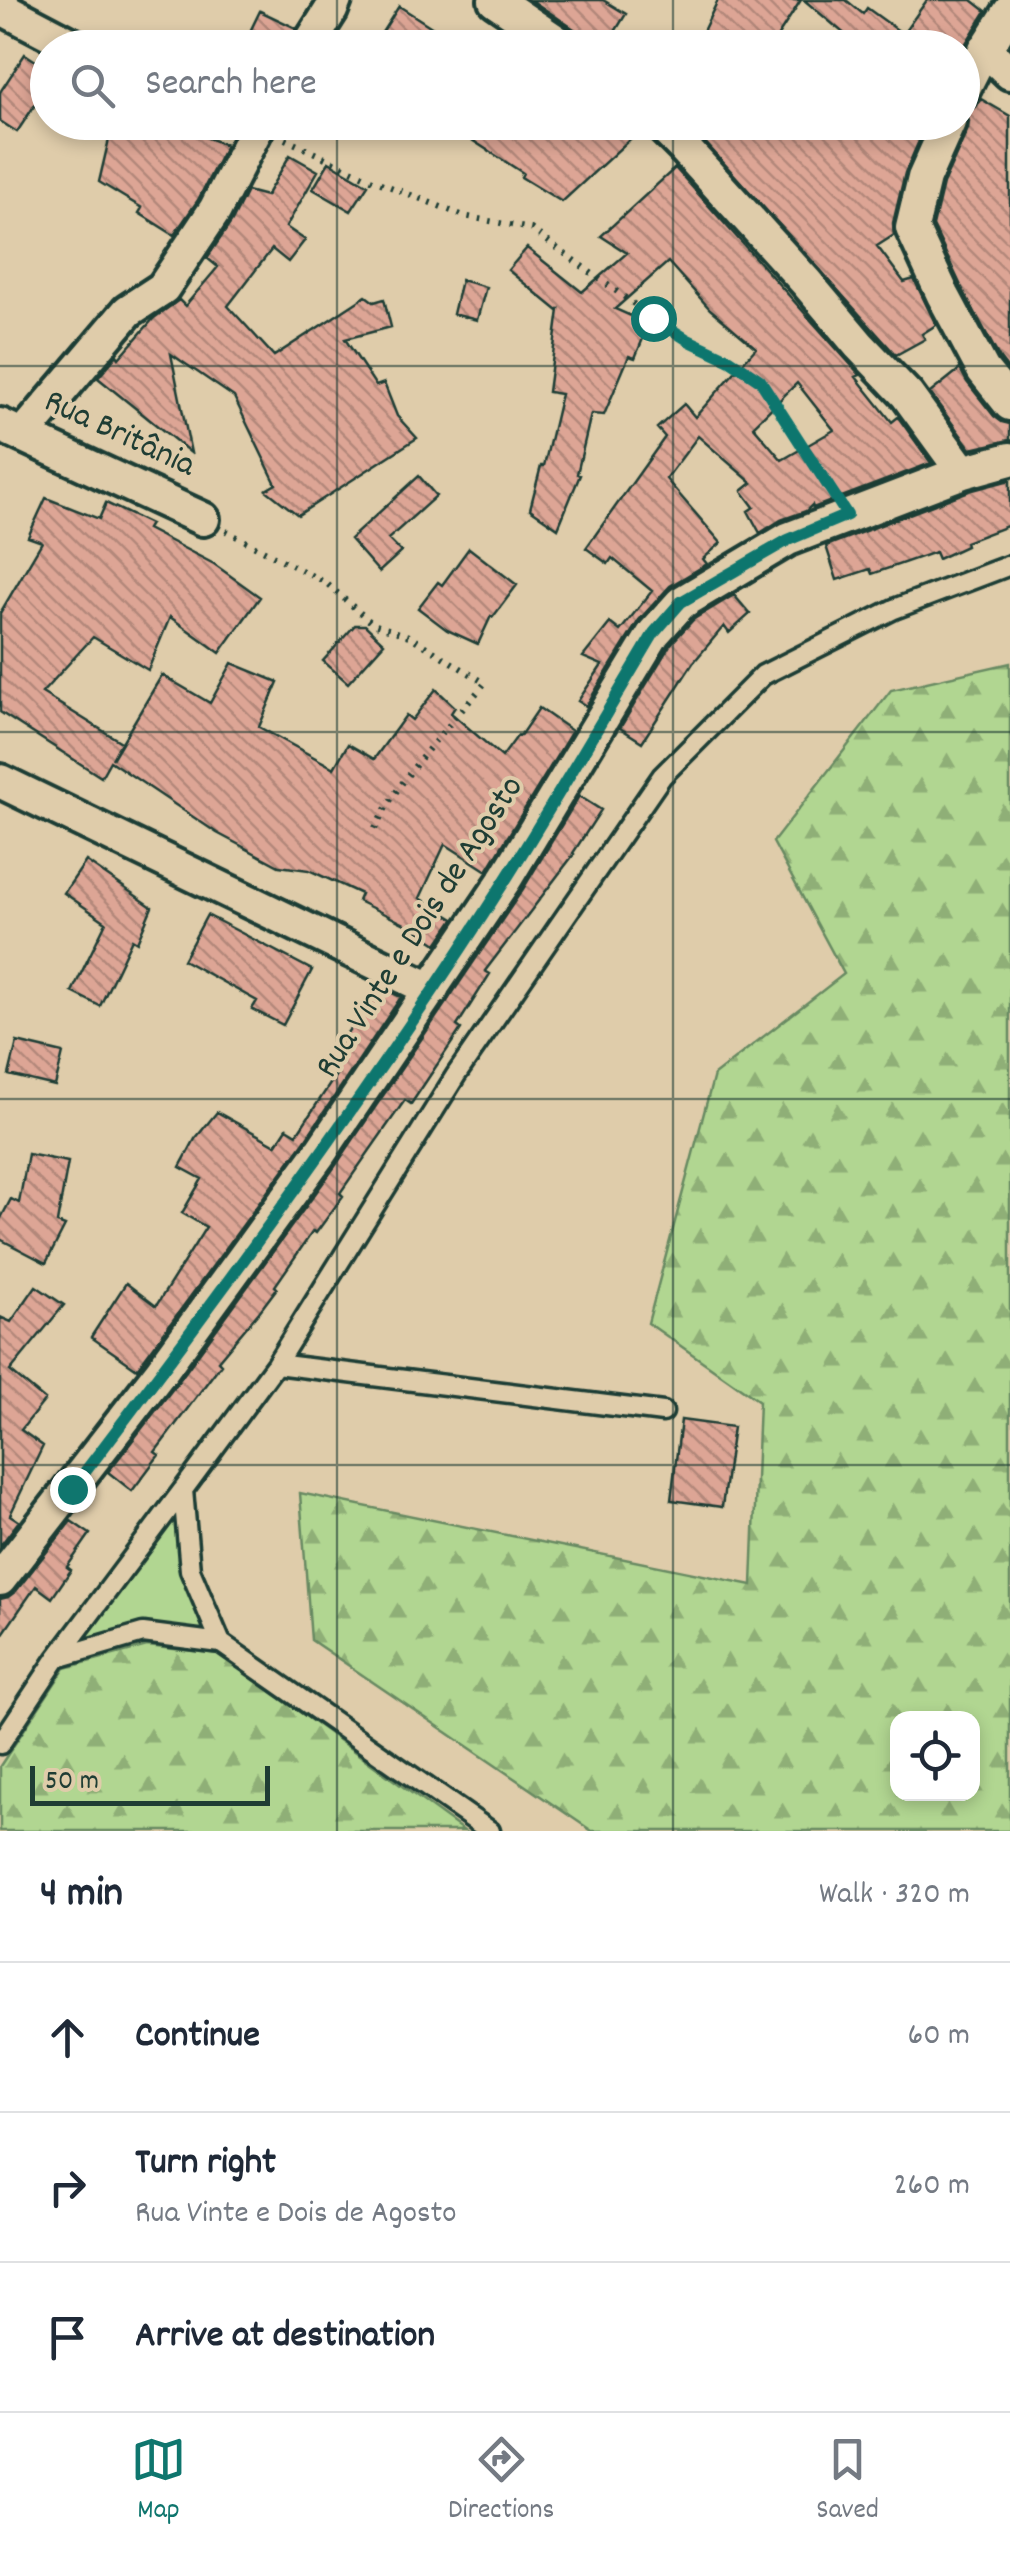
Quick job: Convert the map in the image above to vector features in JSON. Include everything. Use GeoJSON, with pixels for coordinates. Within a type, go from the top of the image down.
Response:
{"type":"FeatureCollection","features":[{"type":"Feature","properties":{"kind":"street"},"geometry":{"type":"LineString","coordinates":[[319,30],[334,0]]}},
{"type":"Feature","properties":{"kind":"street"},"geometry":{"type":"LineString","coordinates":[[495,0],[539,30]]}},
{"type":"Feature","properties":{"kind":"street"},"geometry":{"type":"LineString","coordinates":[[0,7],[44,30]]}},
{"type":"Feature","properties":{"kind":"street"},"geometry":{"type":"LineString","coordinates":[[980,58],[1010,11]]}},
{"type":"Feature","properties":{"kind":"street"},"geometry":{"type":"LineString","coordinates":[[985,49],[1010,74]]}},
{"type":"Feature","properties":{"kind":"street"},"geometry":{"type":"LineString","coordinates":[[12,430],[128,311],[163,288],[215,210],[248,140]]}},
{"type":"Feature","properties":{"kind":"street"},"geometry":{"type":"LineString","coordinates":[[676,140],[908,395],[963,472]]}},
{"type":"Feature","properties":{"kind":"street"},"geometry":{"type":"LineString","coordinates":[[941,140],[924,178],[912,228],[984,370],[1010,404]]}},
{"type":"Feature","properties":{"kind":"street","name":"Rua Britânia"},"geometry":{"type":"LineString","coordinates":[[12,430],[203,519]]}},
{"type":"Feature","properties":{"kind":"street","name":"Rua Vinte e Dois de Agosto"},"geometry":{"type":"LineString","coordinates":[[0,1579],[162,1370],[320,1153],[506,878],[654,633],[681,602],[788,540],[963,472],[1010,459]]}},
{"type":"Feature","properties":{"kind":"street"},"geometry":{"type":"LineString","coordinates":[[0,781],[432,990]]}},
{"type":"Feature","properties":{"kind":"lane"},"geometry":{"type":"LineString","coordinates":[[0,1744],[56,1658],[276,1364],[456,1075],[662,776],[763,675],[894,609],[1010,565]]}},
{"type":"Feature","properties":{"kind":"lane"},"geometry":{"type":"LineString","coordinates":[[276,1364],[663,1412]]}},
{"type":"Feature","properties":{"kind":"lane"},"geometry":{"type":"LineString","coordinates":[[183,1490],[190,1570],[221,1643]]}},
{"type":"Feature","properties":{"kind":"lane"},"geometry":{"type":"LineString","coordinates":[[56,1658],[143,1633],[221,1643],[490,1831]]}},
{"type":"Feature","properties":{"kind":"path"},"geometry":{"type":"LineString","coordinates":[[289,140],[368,178],[464,216],[531,229],[653,318],[760,380],[847,515]]}},
{"type":"Feature","properties":{"kind":"path"},"geometry":{"type":"LineString","coordinates":[[203,519],[326,583],[373,624],[409,636],[484,683],[406,779],[379,818],[372,836]]}},
{"type":"Feature","properties":{"kind":"green space"},"geometry":{"type":"Polygon","coordinates":[[[1010,663],[1010,1831],[592,1831],[311,1640],[300,1493],[752,1585],[759,1401],[648,1323],[714,1075],[844,974],[773,842],[891,690],[1010,663]]]}},
{"type":"Feature","properties":{"kind":"green space"},"geometry":{"type":"Polygon","coordinates":[[[178,1511],[182,1573],[210,1636],[74,1647],[178,1511]]]}},
{"type":"Feature","properties":{"kind":"green space"},"geometry":{"type":"Polygon","coordinates":[[[147,1646],[220,1654],[464,1831],[0,1831],[0,1766],[65,1668],[147,1646]]]}},
{"type":"Feature","properties":{"kind":"building"},"geometry":{"type":"Polygon","coordinates":[[[531,0],[603,0],[626,14],[616,30],[576,30],[531,0]]]}},
{"type":"Feature","properties":{"kind":"building"},"geometry":{"type":"Polygon","coordinates":[[[718,0],[801,0],[782,30],[704,30],[718,0]]]}},
{"type":"Feature","properties":{"kind":"building"},"geometry":{"type":"Polygon","coordinates":[[[804,0],[846,0],[863,14],[867,8],[897,30],[840,30],[804,0]]]}},
{"type":"Feature","properties":{"kind":"building"},"geometry":{"type":"Polygon","coordinates":[[[927,0],[972,0],[986,11],[974,30],[906,30],[927,0]]]}},
{"type":"Feature","properties":{"kind":"building"},"geometry":{"type":"Polygon","coordinates":[[[399,6],[436,30],[384,30],[399,6]]]}},
{"type":"Feature","properties":{"kind":"building"},"geometry":{"type":"Polygon","coordinates":[[[260,11],[296,28],[295,30],[251,30],[260,11]]]}},
{"type":"Feature","properties":{"kind":"building"},"geometry":{"type":"Polygon","coordinates":[[[25,54],[30,57],[30,112],[17,132],[0,121],[0,92],[25,54]]]}},
{"type":"Feature","properties":{"kind":"building"},"geometry":{"type":"Polygon","coordinates":[[[980,100],[1010,116],[1010,372],[961,286],[933,226],[943,184],[963,140],[980,140],[980,100]]]}},
{"type":"Feature","properties":{"kind":"building"},"geometry":{"type":"Polygon","coordinates":[[[109,140],[213,140],[226,145],[198,200],[174,235],[139,213],[142,208],[99,182],[109,140]]]}},
{"type":"Feature","properties":{"kind":"building"},"geometry":{"type":"Polygon","coordinates":[[[472,140],[629,140],[562,202],[521,177],[523,173],[472,140]]]}},
{"type":"Feature","properties":{"kind":"building"},"geometry":{"type":"Polygon","coordinates":[[[703,140],[919,141],[905,173],[893,223],[894,235],[877,246],[904,282],[914,279],[936,325],[922,334],[925,339],[896,355],[703,140]]]}},
{"type":"Feature","properties":{"kind":"building"},"geometry":{"type":"Polygon","coordinates":[[[290,155],[318,171],[286,227],[305,240],[288,262],[272,249],[228,306],[274,356],[366,296],[374,302],[384,299],[391,327],[345,339],[376,386],[384,383],[397,416],[417,438],[298,515],[266,490],[276,484],[234,397],[171,354],[191,453],[98,378],[154,318],[179,300],[185,306],[218,267],[207,258],[247,191],[266,196],[290,155]]]}},
{"type":"Feature","properties":{"kind":"building"},"geometry":{"type":"Polygon","coordinates":[[[329,162],[368,185],[351,211],[313,189],[329,162]]]}},
{"type":"Feature","properties":{"kind":"building"},"geometry":{"type":"Polygon","coordinates":[[[675,168],[860,375],[856,377],[892,422],[898,417],[931,463],[813,508],[812,505],[760,533],[748,511],[754,507],[742,491],[752,483],[698,436],[666,479],[721,543],[703,559],[707,564],[670,586],[639,620],[586,706],[578,701],[602,665],[583,657],[610,623],[620,631],[652,591],[612,558],[608,564],[586,548],[665,437],[657,428],[684,404],[695,417],[756,348],[710,309],[668,262],[615,309],[649,324],[635,358],[629,356],[604,415],[591,414],[577,474],[580,475],[558,528],[530,509],[561,394],[548,392],[559,310],[508,270],[527,248],[582,292],[627,253],[601,236],[675,168]],[[797,383],[753,426],[782,460],[834,430],[797,383]]]}},
{"type":"Feature","properties":{"kind":"building"},"geometry":{"type":"Polygon","coordinates":[[[461,280],[486,287],[477,320],[453,314],[461,280]]]}},
{"type":"Feature","properties":{"kind":"building"},"geometry":{"type":"Polygon","coordinates":[[[960,369],[994,416],[1010,424],[1010,440],[971,449],[930,393],[960,369]]]}},
{"type":"Feature","properties":{"kind":"building"},"geometry":{"type":"Polygon","coordinates":[[[419,476],[436,496],[388,539],[401,552],[379,572],[350,539],[419,476]]]}},
{"type":"Feature","properties":{"kind":"building"},"geometry":{"type":"Polygon","coordinates":[[[1010,480],[1010,525],[965,542],[966,546],[938,559],[935,552],[872,574],[870,569],[837,580],[826,546],[969,491],[1010,480]]]}},
{"type":"Feature","properties":{"kind":"building"},"geometry":{"type":"Polygon","coordinates":[[[46,498],[99,519],[106,503],[150,524],[147,529],[214,564],[260,597],[220,653],[170,617],[148,670],[93,637],[42,693],[121,742],[112,759],[162,675],[210,703],[232,663],[278,682],[259,727],[334,768],[348,744],[374,759],[406,715],[412,720],[436,689],[455,707],[451,713],[502,757],[539,708],[572,731],[487,871],[445,844],[420,898],[454,919],[437,944],[358,901],[361,894],[309,870],[279,866],[217,833],[110,761],[101,777],[0,712],[0,613],[42,542],[28,537],[46,498]]]}},
{"type":"Feature","properties":{"kind":"building"},"geometry":{"type":"Polygon","coordinates":[[[469,548],[517,585],[491,616],[478,644],[447,630],[418,608],[438,582],[442,585],[469,548]]]}},
{"type":"Feature","properties":{"kind":"building"},"geometry":{"type":"Polygon","coordinates":[[[734,595],[750,614],[729,633],[724,626],[693,663],[642,742],[620,728],[670,645],[694,619],[734,595]]]}},
{"type":"Feature","properties":{"kind":"building"},"geometry":{"type":"Polygon","coordinates":[[[355,625],[365,625],[384,643],[348,683],[323,661],[355,625]]]}},
{"type":"Feature","properties":{"kind":"building"},"geometry":{"type":"Polygon","coordinates":[[[579,796],[601,810],[574,854],[485,971],[490,974],[457,1026],[461,1029],[411,1104],[405,1100],[340,1193],[343,1196],[316,1233],[313,1231],[259,1312],[218,1361],[221,1364],[155,1452],[159,1455],[132,1491],[108,1472],[336,1165],[523,889],[579,796]]]}},
{"type":"Feature","properties":{"kind":"building"},"geometry":{"type":"Polygon","coordinates":[[[86,861],[152,907],[100,1006],[72,992],[106,922],[64,893],[86,861]]]}},
{"type":"Feature","properties":{"kind":"building"},"geometry":{"type":"Polygon","coordinates":[[[207,915],[312,970],[283,1025],[252,1009],[257,1001],[183,960],[207,915]]]}},
{"type":"Feature","properties":{"kind":"building"},"geometry":{"type":"Polygon","coordinates":[[[378,986],[401,997],[304,1142],[137,1369],[91,1337],[126,1283],[156,1306],[206,1227],[182,1213],[202,1179],[180,1167],[195,1139],[217,1112],[276,1145],[287,1128],[297,1134],[338,1072],[326,1065],[378,986]]]}},
{"type":"Feature","properties":{"kind":"building"},"geometry":{"type":"Polygon","coordinates":[[[17,1042],[63,1053],[55,1086],[9,1075],[17,1042]]]}},
{"type":"Feature","properties":{"kind":"building"},"geometry":{"type":"Polygon","coordinates":[[[28,1154],[68,1162],[57,1223],[65,1226],[46,1263],[0,1239],[0,1220],[11,1199],[19,1203],[28,1154]]]}},
{"type":"Feature","properties":{"kind":"building"},"geometry":{"type":"Polygon","coordinates":[[[36,1286],[64,1305],[10,1371],[45,1400],[21,1430],[43,1446],[10,1515],[19,1521],[0,1546],[0,1317],[11,1322],[36,1286]]]}},
{"type":"Feature","properties":{"kind":"building"},"geometry":{"type":"Polygon","coordinates":[[[681,1420],[733,1427],[722,1507],[671,1500],[681,1420]]]}},
{"type":"Feature","properties":{"kind":"building"},"geometry":{"type":"Polygon","coordinates":[[[71,1521],[90,1534],[67,1567],[71,1570],[52,1598],[36,1586],[0,1638],[0,1599],[16,1591],[71,1521]]]}},
{"type":"Feature","properties":{"kind":"route"},"geometry":{"type":"LineString","coordinates":[[72,1489],[320,1153],[432,990],[506,878],[654,633],[681,602],[788,540],[847,515],[760,380],[653,318]]}}]}
